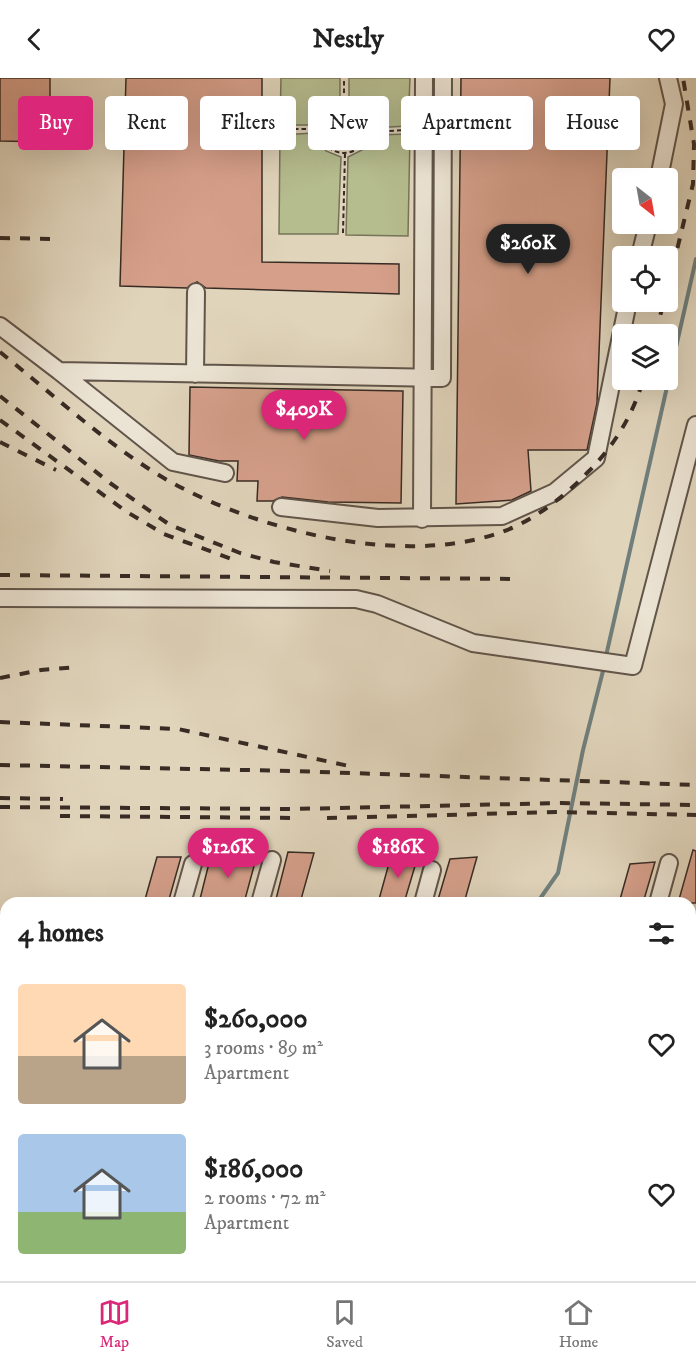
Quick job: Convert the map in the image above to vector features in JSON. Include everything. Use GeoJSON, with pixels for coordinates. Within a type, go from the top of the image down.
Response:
{"type":"FeatureCollection","features":[{"type":"Feature","properties":{"kind":"lane"},"geometry":{"type":"LineString","coordinates":[[424,78],[424,96]]}},
{"type":"Feature","properties":{"kind":"lane"},"geometry":{"type":"LineString","coordinates":[[59,371],[442,378],[443,78]]}},
{"type":"Feature","properties":{"kind":"lane"},"geometry":{"type":"LineString","coordinates":[[661,168],[674,104],[668,78]]}},
{"type":"Feature","properties":{"kind":"lane"},"geometry":{"type":"LineString","coordinates":[[422,519],[424,150]]}},
{"type":"Feature","properties":{"kind":"lane"},"geometry":{"type":"LineString","coordinates":[[195,374],[196,292]]}},
{"type":"Feature","properties":{"kind":"lane"},"geometry":{"type":"LineString","coordinates":[[281,507],[378,518],[502,516],[555,492],[596,458],[626,312]]}},
{"type":"Feature","properties":{"kind":"lane"},"geometry":{"type":"LineString","coordinates":[[0,326],[173,462],[225,473]]}},
{"type":"Feature","properties":{"kind":"lane"},"geometry":{"type":"LineString","coordinates":[[0,598],[356,599],[377,604],[473,644],[633,666],[696,425]]}},
{"type":"Feature","properties":{"kind":"lane"},"geometry":{"type":"LineString","coordinates":[[262,897],[272,860]]}},
{"type":"Feature","properties":{"kind":"lane"},"geometry":{"type":"LineString","coordinates":[[660,897],[669,863]]}},
{"type":"Feature","properties":{"kind":"lane"},"geometry":{"type":"LineString","coordinates":[[184,897],[193,864]]}},
{"type":"Feature","properties":{"kind":"lane"},"geometry":{"type":"LineString","coordinates":[[425,897],[432,870]]}},
{"type":"Feature","properties":{"kind":"path"},"geometry":{"type":"LineString","coordinates":[[344,78],[344,96]]}},
{"type":"Feature","properties":{"kind":"path"},"geometry":{"type":"LineString","coordinates":[[334,150],[345,153],[353,150]]}},
{"type":"Feature","properties":{"kind":"path"},"geometry":{"type":"LineString","coordinates":[[343,233],[345,153]]}},
{"type":"Feature","properties":{"kind":"green space"},"geometry":{"type":"Polygon","coordinates":[[[281,78],[340,78],[340,96],[308,96],[308,125],[296,125],[296,96],[281,96],[281,78]]]}},
{"type":"Feature","properties":{"kind":"green space"},"geometry":{"type":"Polygon","coordinates":[[[349,78],[410,78],[409,96],[401,96],[401,126],[389,127],[389,96],[349,96],[349,78]]]}},
{"type":"Feature","properties":{"kind":"green space"},"geometry":{"type":"Polygon","coordinates":[[[308,133],[308,150],[325,150],[341,157],[338,234],[279,234],[280,150],[296,150],[296,134],[308,133]]]}},
{"type":"Feature","properties":{"kind":"green space"},"geometry":{"type":"Polygon","coordinates":[[[401,134],[401,150],[410,150],[408,236],[346,235],[348,157],[362,150],[389,150],[389,135],[401,134]]]}},
{"type":"Feature","properties":{"kind":"building"},"geometry":{"type":"Polygon","coordinates":[[[0,78],[50,78],[50,96],[18,96],[18,141],[0,141],[0,78]]]}},
{"type":"Feature","properties":{"kind":"building"},"geometry":{"type":"Polygon","coordinates":[[[126,78],[262,78],[262,96],[200,96],[200,150],[262,150],[262,262],[399,264],[399,294],[206,288],[197,282],[187,288],[120,286],[124,150],[188,150],[188,96],[125,96],[126,78]]]}},
{"type":"Feature","properties":{"kind":"building"},"geometry":{"type":"Polygon","coordinates":[[[461,78],[610,78],[609,96],[545,96],[545,150],[607,150],[597,403],[587,450],[528,450],[531,491],[512,500],[456,504],[460,150],[533,150],[533,96],[461,96],[461,78]]]}},
{"type":"Feature","properties":{"kind":"building"},"geometry":{"type":"Polygon","coordinates":[[[190,387],[403,391],[401,503],[328,502],[282,497],[273,501],[257,501],[258,481],[237,481],[238,461],[219,461],[189,455],[190,387]]]}},
{"type":"Feature","properties":{"kind":"building"},"geometry":{"type":"Polygon","coordinates":[[[693,850],[696,851],[696,897],[680,897],[693,850]]]}},
{"type":"Feature","properties":{"kind":"building"},"geometry":{"type":"Polygon","coordinates":[[[288,852],[314,853],[302,897],[277,897],[288,852]]]}},
{"type":"Feature","properties":{"kind":"building"},"geometry":{"type":"Polygon","coordinates":[[[211,855],[257,855],[246,897],[200,897],[211,855]]]}},
{"type":"Feature","properties":{"kind":"building"},"geometry":{"type":"Polygon","coordinates":[[[391,856],[418,856],[406,897],[380,897],[391,856]]]}},
{"type":"Feature","properties":{"kind":"building"},"geometry":{"type":"Polygon","coordinates":[[[157,857],[181,857],[170,897],[146,897],[157,857]]]}},
{"type":"Feature","properties":{"kind":"building"},"geometry":{"type":"Polygon","coordinates":[[[477,857],[466,897],[439,897],[450,859],[477,857]]]}},
{"type":"Feature","properties":{"kind":"building"},"geometry":{"type":"Polygon","coordinates":[[[655,862],[645,897],[621,897],[630,864],[655,862]]]}},
{"type":"Feature","properties":{"kind":"waterway"},"geometry":{"type":"LineString","coordinates":[[606,656],[696,259]]}},
{"type":"Feature","properties":{"kind":"waterway"},"geometry":{"type":"LineString","coordinates":[[541,897],[558,873],[583,750],[604,667]]}},
{"type":"Feature","properties":{"kind":"railway"},"geometry":{"type":"LineString","coordinates":[[678,246],[693,184],[694,144],[683,78]]}},
{"type":"Feature","properties":{"kind":"railway"},"geometry":{"type":"LineString","coordinates":[[0,238],[56,239]]}},
{"type":"Feature","properties":{"kind":"railway"},"geometry":{"type":"LineString","coordinates":[[658,324],[661,312]]}},
{"type":"Feature","properties":{"kind":"railway"},"geometry":{"type":"LineString","coordinates":[[0,352],[109,441],[178,486],[213,503],[293,530],[378,545],[420,546],[461,542],[499,533],[547,508],[569,491],[606,452],[622,429],[640,390]]}},
{"type":"Feature","properties":{"kind":"railway"},"geometry":{"type":"LineString","coordinates":[[0,396],[110,483],[170,525],[240,553],[274,562],[330,571]]}},
{"type":"Feature","properties":{"kind":"railway"},"geometry":{"type":"LineString","coordinates":[[0,420],[127,512],[164,534],[234,560]]}},
{"type":"Feature","properties":{"kind":"railway"},"geometry":{"type":"LineString","coordinates":[[0,442],[56,470]]}},
{"type":"Feature","properties":{"kind":"railway"},"geometry":{"type":"LineString","coordinates":[[0,575],[519,579]]}},
{"type":"Feature","properties":{"kind":"railway"},"geometry":{"type":"LineString","coordinates":[[0,678],[41,670],[79,667]]}},
{"type":"Feature","properties":{"kind":"railway"},"geometry":{"type":"LineString","coordinates":[[0,722],[178,729],[349,766]]}},
{"type":"Feature","properties":{"kind":"railway"},"geometry":{"type":"LineString","coordinates":[[0,765],[293,771],[696,785]]}},
{"type":"Feature","properties":{"kind":"railway"},"geometry":{"type":"LineString","coordinates":[[0,798],[63,799]]}},
{"type":"Feature","properties":{"kind":"railway"},"geometry":{"type":"LineString","coordinates":[[0,807],[293,809],[561,803],[696,805]]}},
{"type":"Feature","properties":{"kind":"railway"},"geometry":{"type":"LineString","coordinates":[[327,818],[559,812],[696,815]]}},
{"type":"Feature","properties":{"kind":"railway"},"geometry":{"type":"LineString","coordinates":[[60,816],[300,818]]}}]}
